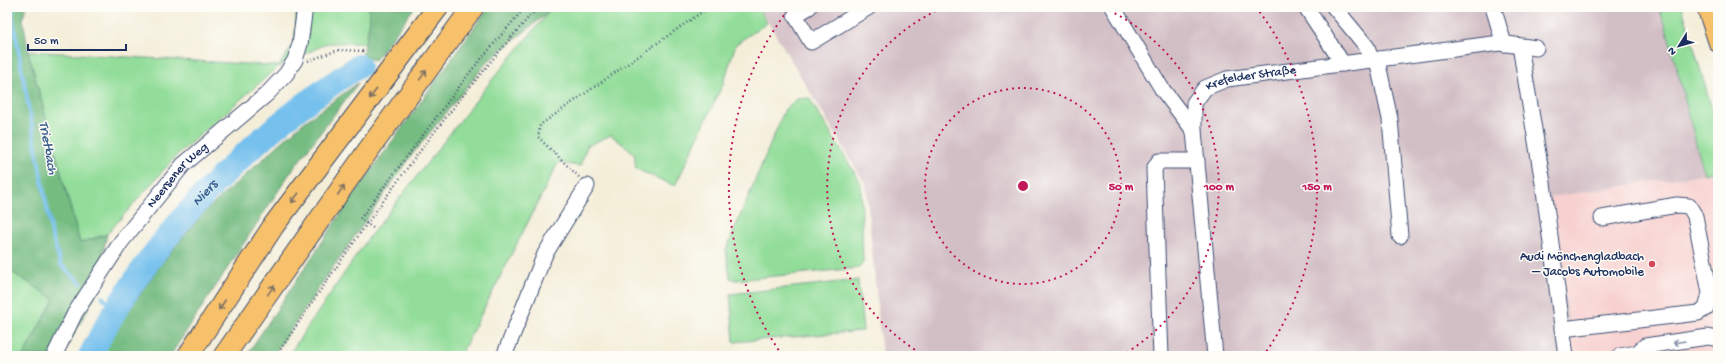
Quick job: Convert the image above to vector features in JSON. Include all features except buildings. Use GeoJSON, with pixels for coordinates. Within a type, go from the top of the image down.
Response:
{"type":"FeatureCollection","features":[{"type":"Feature","properties":{"kind":"highway"},"geometry":{"type":"LineString","coordinates":[[188,356],[274,225],[438,7]]}},
{"type":"Feature","properties":{"kind":"highway"},"geometry":{"type":"LineString","coordinates":[[224,356],[367,152],[473,7]]}},
{"type":"Feature","properties":{"kind":"main road"},"geometry":{"type":"LineString","coordinates":[[1706,7],[1718,43]]}},
{"type":"Feature","properties":{"kind":"street","name":"Neersener Weg"},"geometry":{"type":"LineString","coordinates":[[54,356],[74,313],[121,242],[174,177],[184,165],[274,87],[291,67],[300,44],[305,7]]}},
{"type":"Feature","properties":{"kind":"street"},"geometry":{"type":"LineString","coordinates":[[809,7],[795,15],[811,42],[868,7]]}},
{"type":"Feature","properties":{"kind":"street"},"geometry":{"type":"LineString","coordinates":[[1113,7],[1162,89],[1194,131]]}},
{"type":"Feature","properties":{"kind":"street"},"geometry":{"type":"LineString","coordinates":[[1306,7],[1343,64]]}},
{"type":"Feature","properties":{"kind":"street"},"geometry":{"type":"LineString","coordinates":[[1334,7],[1367,47],[1374,60],[1390,119],[1400,236]]}},
{"type":"Feature","properties":{"kind":"street"},"geometry":{"type":"LineString","coordinates":[[1493,7],[1504,44]]}},
{"type":"Feature","properties":{"kind":"street","name":"Krefelder Straße"},"geometry":{"type":"LineString","coordinates":[[1215,356],[1194,131],[1194,103],[1205,88],[1227,79],[1504,44],[1536,48]]}},
{"type":"Feature","properties":{"kind":"street"},"geometry":{"type":"LineString","coordinates":[[1520,46],[1543,183],[1566,356]]}},
{"type":"Feature","properties":{"kind":"street"},"geometry":{"type":"LineString","coordinates":[[1161,356],[1154,169],[1159,161],[1197,161]]}},
{"type":"Feature","properties":{"kind":"street"},"geometry":{"type":"LineString","coordinates":[[504,356],[545,254],[587,186]]}},
{"type":"Feature","properties":{"kind":"street"},"geometry":{"type":"LineString","coordinates":[[1562,329],[1698,313],[1706,308],[1710,293],[1695,216],[1689,206],[1677,205],[1602,218]]}},
{"type":"Feature","properties":{"kind":"street"},"geometry":{"type":"LineString","coordinates":[[1626,356],[1637,353],[1645,346],[1708,337],[1718,339]]}},
{"type":"Feature","properties":{"kind":"path"},"geometry":{"type":"LineString","coordinates":[[373,228],[360,219],[471,71],[525,7]]}},
{"type":"Feature","properties":{"kind":"path"},"geometry":{"type":"LineString","coordinates":[[276,356],[366,223],[479,76],[538,7]]}},
{"type":"Feature","properties":{"kind":"path"},"geometry":{"type":"LineString","coordinates":[[587,186],[571,168],[538,137],[540,125],[709,7]]}},
{"type":"Feature","properties":{"kind":"path"},"geometry":{"type":"LineString","coordinates":[[291,67],[338,50],[365,51]]}},
{"type":"Feature","properties":{"kind":"shaded area"},"geometry":{"type":"Polygon","coordinates":[[[759,7],[1658,7],[1665,23],[1704,174],[1551,197],[1572,343],[1572,356],[882,356],[866,185],[759,7]]]}},
{"type":"Feature","properties":{"kind":"shaded area"},"geometry":{"type":"Polygon","coordinates":[[[1718,170],[1718,356],[1572,356],[1572,343],[1551,197],[1704,174],[1718,170]]]}},
{"type":"Feature","properties":{"kind":"green space"},"geometry":{"type":"Polygon","coordinates":[[[7,7],[26,7],[23,18],[28,51],[80,243],[107,234],[100,269],[90,282],[95,296],[62,356],[23,356],[54,299],[7,269],[7,7]]]}},
{"type":"Feature","properties":{"kind":"green space"},"geometry":{"type":"Polygon","coordinates":[[[297,7],[368,7],[370,20],[365,43],[328,43],[279,66],[294,43],[297,7]]]}},
{"type":"Feature","properties":{"kind":"green space"},"geometry":{"type":"Polygon","coordinates":[[[368,7],[414,8],[375,60],[362,57],[370,20],[368,7]]]}},
{"type":"Feature","properties":{"kind":"green space"},"geometry":{"type":"Polygon","coordinates":[[[489,7],[555,7],[487,62],[411,156],[273,356],[246,356],[350,200],[489,7]]]}},
{"type":"Feature","properties":{"kind":"green space"},"geometry":{"type":"Polygon","coordinates":[[[553,7],[758,7],[767,23],[736,44],[723,84],[675,186],[636,169],[634,153],[611,135],[587,146],[580,166],[558,163],[460,356],[288,356],[367,240],[491,81],[553,7]]]}},
{"type":"Feature","properties":{"kind":"green space"},"geometry":{"type":"Polygon","coordinates":[[[1658,7],[1682,7],[1718,130],[1718,170],[1704,174],[1665,23],[1658,7]]]}},
{"type":"Feature","properties":{"kind":"green space"},"geometry":{"type":"Polygon","coordinates":[[[28,51],[279,66],[178,154],[107,234],[80,243],[28,51]]]}},
{"type":"Feature","properties":{"kind":"green space"},"geometry":{"type":"Polygon","coordinates":[[[358,83],[290,173],[170,356],[102,356],[122,320],[161,264],[203,213],[303,123],[358,83]]]}},
{"type":"Feature","properties":{"kind":"green space"},"geometry":{"type":"Polygon","coordinates":[[[809,98],[861,183],[863,262],[858,268],[735,280],[730,278],[726,250],[785,109],[797,99],[809,98]]]}},
{"type":"Feature","properties":{"kind":"green space"},"geometry":{"type":"Polygon","coordinates":[[[7,269],[55,299],[23,356],[7,356],[7,269]]]}},
{"type":"Feature","properties":{"kind":"green space"},"geometry":{"type":"Polygon","coordinates":[[[858,280],[863,331],[734,342],[730,294],[858,280]]]}},
{"type":"Feature","properties":{"kind":"waterway","name":"Trietbach"},"geometry":{"type":"LineString","coordinates":[[14,7],[12,15],[52,236],[61,265],[81,283]]}},
{"type":"Feature","properties":{"kind":"waterway","name":"Niers"},"geometry":{"type":"LineString","coordinates":[[90,356],[114,312],[142,270],[172,230],[205,193],[278,125],[318,94],[359,66]]}},
{"type":"Feature","properties":{"kind":"waterway","name":"Trietbach"},"geometry":{"type":"LineString","coordinates":[[102,297],[116,309]]}},
{"type":"Feature","properties":{"kind":"place","name":"Audi Mönchengladbach – Jacobs Automobile"},"geometry":{"type":"Point","coordinates":[1652,264]}}]}
